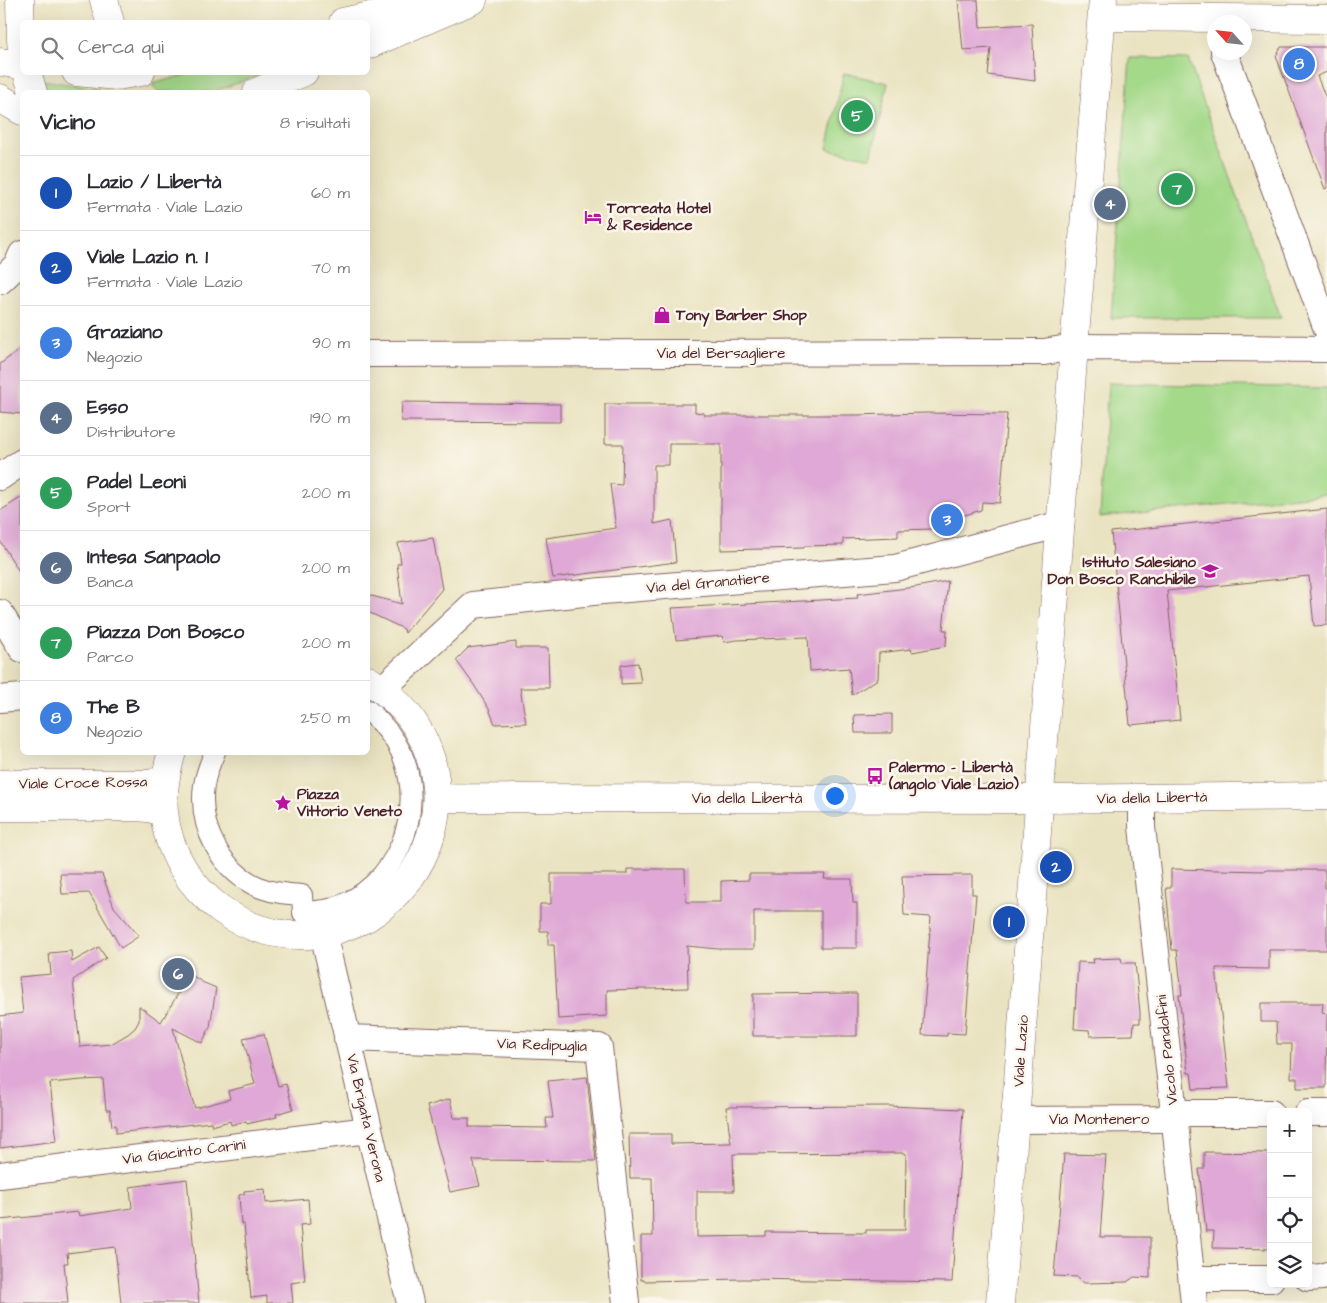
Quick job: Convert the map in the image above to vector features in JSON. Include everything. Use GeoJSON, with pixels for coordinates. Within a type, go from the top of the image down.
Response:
{"type":"FeatureCollection","features":[{"type":"Feature","properties":{"kind":"street"},"geometry":{"type":"LineString","coordinates":[[20,0],[21,20]]}},
{"type":"Feature","properties":{"kind":"street"},"geometry":{"type":"LineString","coordinates":[[104,0],[109,20]]}},
{"type":"Feature","properties":{"kind":"street"},"geometry":{"type":"LineString","coordinates":[[352,20],[444,0]]}},
{"type":"Feature","properties":{"kind":"street"},"geometry":{"type":"LineString","coordinates":[[370,44],[473,0]]}},
{"type":"Feature","properties":{"kind":"street"},"geometry":{"type":"LineString","coordinates":[[1102,9],[1207,16]]}},
{"type":"Feature","properties":{"kind":"street","name":"Viale Lazio"},"geometry":{"type":"LineString","coordinates":[[1000,1303],[1102,9]]}},
{"type":"Feature","properties":{"kind":"street"},"geometry":{"type":"LineString","coordinates":[[1252,17],[1327,19]]}},
{"type":"Feature","properties":{"kind":"street"},"geometry":{"type":"LineString","coordinates":[[1227,60],[1327,329]]}},
{"type":"Feature","properties":{"kind":"street"},"geometry":{"type":"LineString","coordinates":[[0,62],[20,65]]}},
{"type":"Feature","properties":{"kind":"street"},"geometry":{"type":"LineString","coordinates":[[28,75],[32,90]]}},
{"type":"Feature","properties":{"kind":"street"},"geometry":{"type":"LineString","coordinates":[[110,75],[131,81]]}},
{"type":"Feature","properties":{"kind":"street"},"geometry":{"type":"LineString","coordinates":[[262,90],[297,75]]}},
{"type":"Feature","properties":{"kind":"street"},"geometry":{"type":"LineString","coordinates":[[0,98],[20,110]]}},
{"type":"Feature","properties":{"kind":"street"},"geometry":{"type":"LineString","coordinates":[[0,283],[17,265],[20,258]]}},
{"type":"Feature","properties":{"kind":"street"},"geometry":{"type":"LineString","coordinates":[[0,283],[20,272]]}},
{"type":"Feature","properties":{"kind":"street","name":"Via del Bersagliere"},"geometry":{"type":"LineString","coordinates":[[370,354],[1044,352],[1074,347],[1327,350]]}},
{"type":"Feature","properties":{"kind":"street"},"geometry":{"type":"LineString","coordinates":[[0,477],[20,463]]}},
{"type":"Feature","properties":{"kind":"street","name":"Via del Granatiere"},"geometry":{"type":"LineString","coordinates":[[372,693],[473,605],[612,590],[895,568],[1061,524]]}},
{"type":"Feature","properties":{"kind":"street"},"geometry":{"type":"LineString","coordinates":[[0,613],[20,645]]}},
{"type":"Feature","properties":{"kind":"street"},"geometry":{"type":"LineString","coordinates":[[214,755],[204,786],[204,810],[208,831],[216,849],[228,865],[243,878],[260,887],[279,893],[302,895],[302,913],[332,909],[366,891],[380,878],[392,863],[408,827],[411,789],[407,770],[401,752],[391,734],[379,720],[372,693]]}},
{"type":"Feature","properties":{"kind":"street"},"geometry":{"type":"LineString","coordinates":[[171,755],[164,779],[164,812],[168,834],[179,863],[196,888],[219,909],[245,924],[274,933],[304,935],[323,933],[345,927],[368,917],[397,895],[419,866],[432,832],[437,798],[435,776],[422,736],[402,708],[372,693]]}},
{"type":"Feature","properties":{"kind":"street"},"geometry":{"type":"LineString","coordinates":[[0,699],[20,697]]}},
{"type":"Feature","properties":{"kind":"street","name":"Viale Croce Rossa"},"geometry":{"type":"LineString","coordinates":[[0,784],[150,784],[164,779]]}},
{"type":"Feature","properties":{"kind":"street","name":"Via della Libertà"},"geometry":{"type":"LineString","coordinates":[[437,798],[1040,799],[1327,796]]}},
{"type":"Feature","properties":{"kind":"street","name":"Vicolo Pandolfini"},"geometry":{"type":"LineString","coordinates":[[1142,798],[1142,828],[1193,1291]]}},
{"type":"Feature","properties":{"kind":"street","name":"Viale Croce Rossa"},"geometry":{"type":"LineString","coordinates":[[0,807],[136,807],[164,812]]}},
{"type":"Feature","properties":{"kind":"street","name":"Via Brigata Verona"},"geometry":{"type":"LineString","coordinates":[[323,933],[410,1303]]}},
{"type":"Feature","properties":{"kind":"street","name":"Via Redipuglia"},"geometry":{"type":"LineString","coordinates":[[347,1038],[599,1047],[626,1303]]}},
{"type":"Feature","properties":{"kind":"street","name":"Via Montenero"},"geometry":{"type":"LineString","coordinates":[[1015,1120],[1161,1119],[1174,1113],[1267,1113]]}},
{"type":"Feature","properties":{"kind":"street"},"geometry":{"type":"LineString","coordinates":[[1312,1113],[1327,1113]]}},
{"type":"Feature","properties":{"kind":"street","name":"Via Giacinto Carini"},"geometry":{"type":"LineString","coordinates":[[0,1174],[369,1130]]}},
{"type":"Feature","properties":{"kind":"street"},"geometry":{"type":"LineString","coordinates":[[1312,1277],[1327,1275]]}},
{"type":"Feature","properties":{"kind":"street"},"geometry":{"type":"LineString","coordinates":[[1193,1291],[1267,1280]]}},
{"type":"Feature","properties":{"kind":"green space"},"geometry":{"type":"Polygon","coordinates":[[[1130,58],[1188,59],[1281,318],[1111,318],[1130,58]]]}},
{"type":"Feature","properties":{"kind":"green space"},"geometry":{"type":"Polygon","coordinates":[[[844,73],[888,83],[871,158],[827,149],[844,73]]]}},
{"type":"Feature","properties":{"kind":"green space"},"geometry":{"type":"Polygon","coordinates":[[[184,75],[260,75],[218,90],[156,90],[152,84],[184,75]]]}},
{"type":"Feature","properties":{"kind":"green space"},"geometry":{"type":"Polygon","coordinates":[[[42,80],[99,89],[98,90],[45,90],[42,80]]]}},
{"type":"Feature","properties":{"kind":"green space"},"geometry":{"type":"Polygon","coordinates":[[[1108,383],[1327,388],[1327,494],[1100,517],[1108,383]]]}},
{"type":"Feature","properties":{"kind":"building"},"geometry":{"type":"Polygon","coordinates":[[[958,0],[978,0],[980,27],[1032,24],[1035,81],[988,75],[991,48],[963,50],[958,0]]]}},
{"type":"Feature","properties":{"kind":"building"},"geometry":{"type":"Polygon","coordinates":[[[1281,47],[1327,47],[1327,72],[1317,76],[1327,101],[1327,188],[1325,189],[1276,56],[1281,47]]]}},
{"type":"Feature","properties":{"kind":"building"},"geometry":{"type":"Polygon","coordinates":[[[20,349],[20,414],[0,412],[0,364],[20,349]]]}},
{"type":"Feature","properties":{"kind":"building"},"geometry":{"type":"Polygon","coordinates":[[[402,402],[560,404],[560,422],[401,421],[402,402]]]}},
{"type":"Feature","properties":{"kind":"building"},"geometry":{"type":"Polygon","coordinates":[[[605,404],[695,404],[695,412],[704,413],[704,415],[1007,414],[1000,503],[982,502],[981,510],[933,525],[933,529],[898,530],[898,537],[843,539],[843,545],[804,546],[804,548],[721,550],[721,444],[669,444],[669,465],[654,465],[654,524],[672,520],[676,562],[553,578],[546,538],[616,528],[610,484],[622,485],[623,444],[605,444],[605,404]]]}},
{"type":"Feature","properties":{"kind":"building"},"geometry":{"type":"Polygon","coordinates":[[[20,498],[20,573],[0,541],[0,511],[20,498]]]}},
{"type":"Feature","properties":{"kind":"building"},"geometry":{"type":"Polygon","coordinates":[[[1327,509],[1327,625],[1314,626],[1309,576],[1167,591],[1180,720],[1130,725],[1111,532],[1327,509]]]}},
{"type":"Feature","properties":{"kind":"building"},"geometry":{"type":"Polygon","coordinates":[[[433,538],[442,589],[405,633],[404,629],[370,613],[370,596],[402,604],[397,564],[401,563],[398,543],[433,538]]]}},
{"type":"Feature","properties":{"kind":"building"},"geometry":{"type":"Polygon","coordinates":[[[948,581],[943,630],[947,630],[946,646],[912,652],[911,649],[879,653],[878,679],[852,695],[849,668],[810,671],[808,637],[724,642],[722,636],[676,640],[672,608],[858,598],[857,594],[948,581]]]}},
{"type":"Feature","properties":{"kind":"building"},"geometry":{"type":"Polygon","coordinates":[[[516,642],[516,648],[548,648],[549,688],[520,688],[526,723],[495,724],[489,709],[456,660],[468,648],[516,642]]]}},
{"type":"Feature","properties":{"kind":"building"},"geometry":{"type":"Polygon","coordinates":[[[638,663],[641,683],[621,684],[621,665],[638,663]]]}},
{"type":"Feature","properties":{"kind":"building"},"geometry":{"type":"Polygon","coordinates":[[[892,714],[892,733],[855,733],[854,715],[892,714]]]}},
{"type":"Feature","properties":{"kind":"building"},"geometry":{"type":"Polygon","coordinates":[[[627,869],[685,869],[686,902],[721,902],[721,881],[749,880],[749,874],[825,874],[824,879],[852,879],[853,903],[857,903],[857,948],[821,948],[821,911],[754,911],[754,949],[718,949],[687,946],[688,988],[607,990],[607,1016],[558,1019],[554,945],[548,945],[548,931],[540,931],[540,904],[551,904],[551,874],[627,874],[627,869]]]}},
{"type":"Feature","properties":{"kind":"building"},"geometry":{"type":"Polygon","coordinates":[[[1171,869],[1325,870],[1325,888],[1327,888],[1327,950],[1269,950],[1269,969],[1216,968],[1229,1088],[1193,1089],[1191,1073],[1188,1073],[1179,995],[1182,995],[1177,950],[1172,950],[1166,888],[1171,888],[1171,869]]]}},
{"type":"Feature","properties":{"kind":"building"},"geometry":{"type":"Polygon","coordinates":[[[60,874],[102,874],[114,907],[139,936],[121,948],[89,893],[62,894],[60,874]]]}},
{"type":"Feature","properties":{"kind":"building"},"geometry":{"type":"Polygon","coordinates":[[[972,875],[972,894],[976,894],[965,1034],[947,1033],[947,1036],[922,1035],[931,917],[904,915],[902,876],[972,875]]]}},
{"type":"Feature","properties":{"kind":"building"},"geometry":{"type":"Polygon","coordinates":[[[99,947],[106,958],[73,980],[80,1047],[111,1044],[128,1034],[139,1021],[139,1006],[161,1022],[190,974],[216,988],[210,1027],[202,1043],[173,1028],[195,1108],[230,1099],[228,1091],[255,1084],[243,1038],[264,1034],[278,1086],[286,1084],[293,1109],[276,1114],[277,1117],[247,1124],[246,1121],[231,1125],[230,1121],[212,1126],[211,1122],[116,1133],[116,1125],[112,1126],[110,1110],[106,1110],[103,1079],[50,1083],[57,1141],[0,1148],[0,1016],[23,1013],[19,977],[51,974],[49,953],[71,951],[72,962],[99,947]]]}},
{"type":"Feature","properties":{"kind":"building"},"geometry":{"type":"Polygon","coordinates":[[[1121,958],[1122,963],[1135,963],[1140,1023],[1134,1023],[1133,1035],[1090,1036],[1089,1030],[1074,1029],[1078,962],[1094,963],[1093,959],[1121,958]]]}},
{"type":"Feature","properties":{"kind":"building"},"geometry":{"type":"Polygon","coordinates":[[[857,993],[857,1036],[753,1036],[753,994],[857,993]]]}},
{"type":"Feature","properties":{"kind":"building"},"geometry":{"type":"Polygon","coordinates":[[[1261,1003],[1323,1003],[1322,1013],[1327,1014],[1326,1088],[1297,1088],[1297,1078],[1291,1078],[1292,1044],[1277,1044],[1276,1022],[1261,1022],[1261,1003]]]}},
{"type":"Feature","properties":{"kind":"building"},"geometry":{"type":"Polygon","coordinates":[[[587,1077],[596,1161],[473,1160],[480,1186],[450,1192],[427,1106],[450,1099],[454,1118],[469,1118],[469,1127],[547,1128],[546,1118],[553,1118],[548,1081],[587,1077]]]}},
{"type":"Feature","properties":{"kind":"building"},"geometry":{"type":"Polygon","coordinates":[[[889,1106],[963,1109],[952,1282],[743,1279],[641,1280],[641,1236],[653,1236],[652,1178],[630,1178],[629,1134],[671,1134],[671,1144],[731,1143],[726,1107],[889,1106]],[[733,1154],[734,1191],[697,1191],[697,1237],[766,1236],[766,1232],[866,1233],[866,1230],[905,1230],[906,1154],[733,1154]]]}},
{"type":"Feature","properties":{"kind":"building"},"geometry":{"type":"Polygon","coordinates":[[[1204,1152],[1267,1153],[1267,1249],[1213,1248],[1214,1231],[1206,1231],[1199,1169],[1204,1169],[1204,1152]]]}},
{"type":"Feature","properties":{"kind":"building"},"geometry":{"type":"Polygon","coordinates":[[[1064,1154],[1106,1155],[1100,1237],[1150,1237],[1150,1278],[1134,1277],[1127,1282],[1084,1283],[1078,1277],[1054,1276],[1064,1154]]]}},
{"type":"Feature","properties":{"kind":"building"},"geometry":{"type":"Polygon","coordinates":[[[187,1179],[199,1303],[121,1303],[115,1247],[67,1253],[68,1263],[64,1263],[68,1303],[0,1303],[0,1220],[78,1212],[79,1216],[132,1208],[130,1187],[187,1179]]]}},
{"type":"Feature","properties":{"kind":"building"},"geometry":{"type":"Polygon","coordinates":[[[265,1189],[266,1203],[308,1199],[310,1224],[300,1225],[305,1281],[291,1283],[293,1303],[267,1303],[267,1296],[251,1298],[244,1224],[241,1224],[239,1195],[244,1194],[244,1191],[265,1189]]]}},
{"type":"Feature","properties":{"kind":"place","name":"The B"},"geometry":{"type":"Point","coordinates":[1299,64]}},
{"type":"Feature","properties":{"kind":"place","name":"Padel Leoni"},"geometry":{"type":"Point","coordinates":[857,116]}},
{"type":"Feature","properties":{"kind":"place","name":"Piazza Don Bosco"},"geometry":{"type":"Point","coordinates":[1177,189]}},
{"type":"Feature","properties":{"kind":"place","name":"Esso"},"geometry":{"type":"Point","coordinates":[1110,204]}},
{"type":"Feature","properties":{"kind":"place","name":"Torreata Hotel & Residence"},"geometry":{"type":"Point","coordinates":[593,217]}},
{"type":"Feature","properties":{"kind":"place","name":"Tony Barber Shop"},"geometry":{"type":"Point","coordinates":[662,315]}},
{"type":"Feature","properties":{"kind":"place","name":"Graziano"},"geometry":{"type":"Point","coordinates":[947,520]}},
{"type":"Feature","properties":{"kind":"place","name":"Istituto Salesiano Don Bosco Ranchibile"},"geometry":{"type":"Point","coordinates":[1210,571]}},
{"type":"Feature","properties":{"kind":"place","name":"Palermo - Libertà (angolo Viale Lazio)"},"geometry":{"type":"Point","coordinates":[875,776]}},
{"type":"Feature","properties":{"kind":"place","name":"Piazza Vittorio Veneto"},"geometry":{"type":"Point","coordinates":[283,803]}},
{"type":"Feature","properties":{"kind":"place","name":"Viale Lazio n. 1"},"geometry":{"type":"Point","coordinates":[1056,867]}},
{"type":"Feature","properties":{"kind":"place","name":"Lazio / Libertà"},"geometry":{"type":"Point","coordinates":[1009,922]}},
{"type":"Feature","properties":{"kind":"place","name":"Intesa Sanpaolo"},"geometry":{"type":"Point","coordinates":[178,974]}}]}
